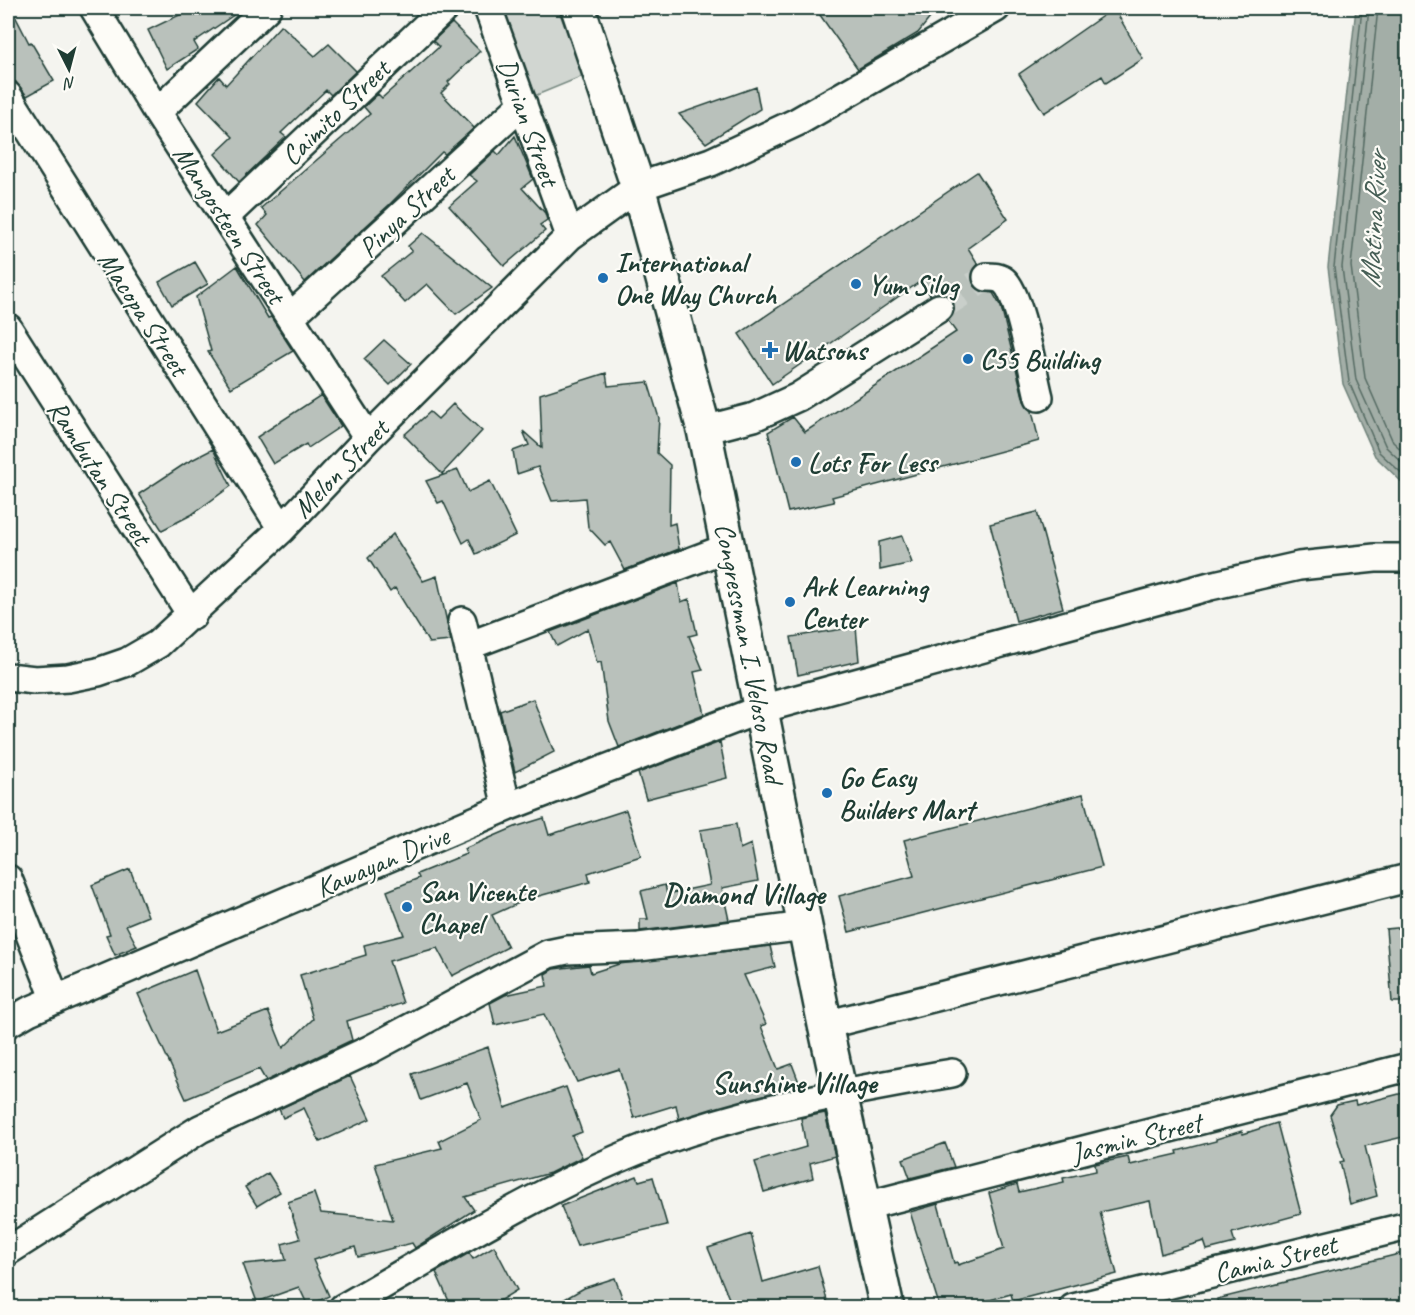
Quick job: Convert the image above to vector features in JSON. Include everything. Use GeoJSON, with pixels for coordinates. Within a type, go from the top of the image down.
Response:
{"type":"FeatureCollection","features":[{"type":"Feature","properties":{"kind":"main road","name":"Congressman I. Veloso Road"},"geometry":{"type":"LineString","coordinates":[[578,8],[638,187],[704,430],[825,1025],[887,1308]]}},
{"type":"Feature","properties":{"kind":"street","name":"Mangosteen Street"},"geometry":{"type":"LineString","coordinates":[[94,8],[157,112],[368,438]]}},
{"type":"Feature","properties":{"kind":"street","name":"Caimito Street"},"geometry":{"type":"LineString","coordinates":[[225,217],[445,8]]}},
{"type":"Feature","properties":{"kind":"street","name":"Durian Street"},"geometry":{"type":"LineString","coordinates":[[489,8],[570,236]]}},
{"type":"Feature","properties":{"kind":"street","name":"Melon Street"},"geometry":{"type":"LineString","coordinates":[[8,677],[68,678],[98,672],[127,662],[158,644],[192,616],[282,529],[368,438],[570,236],[638,187],[711,162],[797,122],[996,8]]}},
{"type":"Feature","properties":{"kind":"street"},"geometry":{"type":"LineString","coordinates":[[157,112],[252,13]]}},
{"type":"Feature","properties":{"kind":"street","name":"Macopa Street"},"geometry":{"type":"LineString","coordinates":[[8,96],[282,529]]}},
{"type":"Feature","properties":{"kind":"street","name":"Pinya Street"},"geometry":{"type":"LineString","coordinates":[[290,317],[523,104]]}},
{"type":"Feature","properties":{"kind":"street"},"geometry":{"type":"LineString","coordinates":[[987,277],[998,277],[1009,287],[1019,313],[1039,397]]}},
{"type":"Feature","properties":{"kind":"street"},"geometry":{"type":"LineString","coordinates":[[704,430],[754,417],[798,397],[939,308]]}},
{"type":"Feature","properties":{"kind":"street","name":"Rambutan Street"},"geometry":{"type":"LineString","coordinates":[[8,328],[192,616]]}},
{"type":"Feature","properties":{"kind":"street"},"geometry":{"type":"LineString","coordinates":[[507,807],[465,634],[729,546]]}},
{"type":"Feature","properties":{"kind":"street","name":"Kawayan Drive"},"geometry":{"type":"LineString","coordinates":[[8,1023],[56,1000],[507,807],[761,709],[1232,581],[1299,566],[1375,558],[1407,558]]}},
{"type":"Feature","properties":{"kind":"street"},"geometry":{"type":"LineString","coordinates":[[825,1025],[1407,878]]}},
{"type":"Feature","properties":{"kind":"street"},"geometry":{"type":"LineString","coordinates":[[8,879],[56,1000]]}},
{"type":"Feature","properties":{"kind":"street"},"geometry":{"type":"LineString","coordinates":[[8,1251],[200,1129],[370,1049],[548,954],[567,950],[639,947],[805,926]]}},
{"type":"Feature","properties":{"kind":"street","name":"Jasmin Street"},"geometry":{"type":"LineString","coordinates":[[865,1206],[1407,1067]]}},
{"type":"Feature","properties":{"kind":"street"},"geometry":{"type":"LineString","coordinates":[[344,1308],[498,1219],[607,1164],[665,1140],[718,1123],[840,1093],[952,1073]]}},
{"type":"Feature","properties":{"kind":"street","name":"Camia Street"},"geometry":{"type":"LineString","coordinates":[[1073,1308],[1407,1226]]}},
{"type":"Feature","properties":{"kind":"shaded area"},"geometry":{"type":"Polygon","coordinates":[[[502,8],[558,8],[583,76],[532,97],[502,8]]]}},
{"type":"Feature","properties":{"kind":"water","name":"Matina River"},"geometry":{"type":"Polygon","coordinates":[[[1356,8],[1407,8],[1407,487],[1375,456],[1343,384],[1328,267],[1356,8]]]}},
{"type":"Feature","properties":{"kind":"building"},"geometry":{"type":"Polygon","coordinates":[[[8,8],[11,8],[29,43],[31,42],[54,81],[27,96],[16,82],[8,80],[8,8]]]}},
{"type":"Feature","properties":{"kind":"building"},"geometry":{"type":"Polygon","coordinates":[[[194,8],[244,8],[194,42],[198,49],[167,69],[148,30],[194,8]]]}},
{"type":"Feature","properties":{"kind":"building"},"geometry":{"type":"Polygon","coordinates":[[[815,8],[938,8],[918,33],[858,69],[815,8]]]}},
{"type":"Feature","properties":{"kind":"building"},"geometry":{"type":"Polygon","coordinates":[[[1114,8],[1143,59],[1106,83],[1102,76],[1044,113],[1019,74],[1114,8]]]}},
{"type":"Feature","properties":{"kind":"building"},"geometry":{"type":"Polygon","coordinates":[[[452,23],[480,51],[448,82],[450,84],[441,93],[474,128],[445,154],[442,152],[389,205],[305,282],[258,225],[267,215],[261,208],[370,114],[364,107],[378,94],[382,98],[439,47],[433,41],[452,23]]]}},
{"type":"Feature","properties":{"kind":"building"},"geometry":{"type":"Polygon","coordinates":[[[281,25],[315,56],[329,44],[356,71],[331,95],[326,90],[281,133],[286,137],[239,182],[215,154],[233,137],[198,101],[219,77],[226,85],[281,25]]]}},
{"type":"Feature","properties":{"kind":"building"},"geometry":{"type":"Polygon","coordinates":[[[756,87],[760,109],[706,143],[679,114],[756,87]]]}},
{"type":"Feature","properties":{"kind":"building"},"geometry":{"type":"Polygon","coordinates":[[[515,136],[533,179],[522,188],[545,213],[547,220],[540,225],[545,231],[504,266],[449,206],[477,181],[469,175],[495,151],[499,155],[515,136]]]}},
{"type":"Feature","properties":{"kind":"building","name":"C55 Building"},"geometry":{"type":"Polygon","coordinates":[[[977,172],[1008,219],[968,248],[978,264],[971,278],[979,290],[993,293],[1001,307],[1024,401],[1032,411],[1039,441],[832,497],[834,502],[788,512],[768,432],[793,417],[805,432],[956,332],[948,321],[955,307],[946,294],[930,295],[921,281],[772,384],[739,334],[977,172]]]}},
{"type":"Feature","properties":{"kind":"building"},"geometry":{"type":"Polygon","coordinates":[[[423,233],[492,288],[456,314],[427,284],[405,303],[381,276],[412,251],[408,246],[423,233]]]}},
{"type":"Feature","properties":{"kind":"building"},"geometry":{"type":"Polygon","coordinates":[[[195,262],[208,284],[172,305],[159,282],[195,262]]]}},
{"type":"Feature","properties":{"kind":"building"},"geometry":{"type":"Polygon","coordinates":[[[237,266],[268,318],[271,317],[293,351],[231,388],[208,352],[211,351],[196,297],[237,266]]]}},
{"type":"Feature","properties":{"kind":"building"},"geometry":{"type":"Polygon","coordinates":[[[384,340],[411,364],[390,385],[364,359],[384,340]]]}},
{"type":"Feature","properties":{"kind":"building"},"geometry":{"type":"Polygon","coordinates":[[[606,373],[608,386],[648,382],[659,418],[657,453],[670,465],[669,525],[675,523],[679,549],[625,570],[610,542],[605,545],[588,527],[585,498],[552,501],[538,467],[517,474],[513,451],[529,445],[523,431],[542,448],[540,394],[606,373]]]}},
{"type":"Feature","properties":{"kind":"building"},"geometry":{"type":"Polygon","coordinates":[[[321,395],[341,426],[308,448],[306,444],[273,464],[257,437],[321,395]]]}},
{"type":"Feature","properties":{"kind":"building"},"geometry":{"type":"Polygon","coordinates":[[[453,404],[482,431],[442,474],[404,435],[430,412],[438,419],[453,404]]]}},
{"type":"Feature","properties":{"kind":"building"},"geometry":{"type":"Polygon","coordinates":[[[213,449],[231,486],[191,515],[162,530],[139,494],[186,463],[213,449]]]}},
{"type":"Feature","properties":{"kind":"building"},"geometry":{"type":"Polygon","coordinates":[[[458,470],[468,492],[490,481],[516,535],[476,554],[469,539],[463,543],[443,501],[438,503],[426,481],[458,470]]]}},
{"type":"Feature","properties":{"kind":"building"},"geometry":{"type":"Polygon","coordinates":[[[1037,512],[1063,608],[1016,621],[990,524],[1037,512]]]}},
{"type":"Feature","properties":{"kind":"building"},"geometry":{"type":"Polygon","coordinates":[[[393,534],[423,581],[437,576],[451,641],[429,643],[395,588],[390,592],[368,558],[393,534]]]}},
{"type":"Feature","properties":{"kind":"building"},"geometry":{"type":"Polygon","coordinates":[[[902,536],[912,563],[880,570],[879,542],[902,536]]]}},
{"type":"Feature","properties":{"kind":"building"},"geometry":{"type":"Polygon","coordinates":[[[678,583],[681,602],[689,599],[697,634],[689,636],[703,670],[694,672],[704,714],[619,747],[609,721],[601,662],[597,663],[588,629],[557,646],[550,632],[678,583]]]}},
{"type":"Feature","properties":{"kind":"building"},"geometry":{"type":"Polygon","coordinates":[[[856,627],[859,661],[798,675],[791,637],[856,627]]]}},
{"type":"Feature","properties":{"kind":"building"},"geometry":{"type":"Polygon","coordinates":[[[533,699],[554,752],[515,772],[500,711],[533,699]]]}},
{"type":"Feature","properties":{"kind":"building"},"geometry":{"type":"Polygon","coordinates":[[[720,742],[727,778],[646,799],[638,773],[720,742]]]}},
{"type":"Feature","properties":{"kind":"building"},"geometry":{"type":"Polygon","coordinates":[[[1083,794],[1102,867],[849,932],[839,896],[914,876],[904,840],[1083,794]]]}},
{"type":"Feature","properties":{"kind":"building"},"geometry":{"type":"Polygon","coordinates":[[[626,810],[641,856],[588,873],[590,882],[528,899],[492,915],[508,947],[452,976],[437,948],[389,961],[403,1003],[347,1021],[352,1040],[266,1081],[259,1069],[186,1099],[138,994],[195,970],[216,1031],[268,1011],[283,1048],[313,1019],[300,975],[366,955],[364,945],[404,935],[387,891],[419,878],[417,874],[466,854],[464,849],[515,827],[544,818],[549,835],[626,810]]]}},
{"type":"Feature","properties":{"kind":"building"},"geometry":{"type":"Polygon","coordinates":[[[736,824],[740,849],[751,844],[758,881],[722,888],[729,920],[640,931],[640,919],[648,919],[641,891],[665,885],[667,894],[710,885],[700,830],[736,824]]]}},
{"type":"Feature","properties":{"kind":"building"},"geometry":{"type":"Polygon","coordinates":[[[130,869],[148,916],[126,925],[137,946],[115,955],[106,935],[110,934],[92,885],[130,869]]]}},
{"type":"Feature","properties":{"kind":"building"},"geometry":{"type":"Polygon","coordinates":[[[1407,927],[1407,1002],[1392,1002],[1386,929],[1407,927]]]}},
{"type":"Feature","properties":{"kind":"building"},"geometry":{"type":"Polygon","coordinates":[[[770,946],[775,967],[744,975],[766,1024],[761,1026],[778,1069],[792,1064],[800,1085],[794,1087],[679,1119],[676,1105],[634,1118],[619,1069],[577,1082],[544,1014],[495,1025],[490,1003],[505,995],[547,986],[545,974],[553,969],[589,965],[591,973],[619,964],[770,946]]]}},
{"type":"Feature","properties":{"kind":"building"},"geometry":{"type":"Polygon","coordinates":[[[488,1047],[505,1108],[566,1087],[582,1132],[572,1136],[582,1157],[550,1173],[465,1197],[474,1210],[415,1248],[412,1243],[358,1257],[355,1247],[313,1260],[329,1296],[308,1306],[299,1287],[257,1302],[243,1264],[286,1260],[282,1244],[300,1239],[288,1202],[314,1193],[321,1213],[393,1220],[375,1164],[442,1148],[439,1141],[481,1120],[467,1083],[421,1100],[412,1074],[488,1047]]]}},
{"type":"Feature","properties":{"kind":"building"},"geometry":{"type":"Polygon","coordinates":[[[350,1076],[370,1119],[320,1142],[304,1108],[283,1118],[279,1109],[350,1076]]]}},
{"type":"Feature","properties":{"kind":"building"},"geometry":{"type":"Polygon","coordinates":[[[1407,1092],[1407,1136],[1365,1146],[1377,1196],[1350,1204],[1340,1162],[1344,1161],[1330,1115],[1337,1105],[1355,1101],[1356,1105],[1407,1092]]]}},
{"type":"Feature","properties":{"kind":"building"},"geometry":{"type":"Polygon","coordinates":[[[825,1113],[835,1156],[810,1163],[813,1178],[764,1192],[755,1162],[806,1147],[801,1118],[825,1113]]]}},
{"type":"Feature","properties":{"kind":"building"},"geometry":{"type":"Polygon","coordinates":[[[1277,1123],[1301,1214],[1232,1233],[1235,1243],[1207,1250],[1204,1241],[1161,1254],[1150,1201],[1100,1212],[1117,1274],[1013,1301],[1011,1294],[962,1308],[940,1308],[910,1212],[938,1204],[954,1263],[957,1262],[958,1265],[1004,1249],[989,1193],[1017,1184],[1019,1192],[1064,1182],[1063,1178],[1096,1171],[1095,1164],[1128,1157],[1130,1165],[1178,1154],[1177,1151],[1277,1123]]]}},
{"type":"Feature","properties":{"kind":"building"},"geometry":{"type":"Polygon","coordinates":[[[945,1143],[954,1167],[910,1178],[903,1159],[945,1143]]]}},
{"type":"Feature","properties":{"kind":"building"},"geometry":{"type":"Polygon","coordinates":[[[268,1173],[280,1192],[257,1206],[245,1187],[268,1173]]]}},
{"type":"Feature","properties":{"kind":"building"},"geometry":{"type":"Polygon","coordinates":[[[637,1176],[639,1181],[653,1177],[667,1225],[577,1246],[561,1206],[637,1176]]]}},
{"type":"Feature","properties":{"kind":"building"},"geometry":{"type":"Polygon","coordinates":[[[751,1234],[763,1282],[818,1266],[829,1308],[733,1308],[708,1248],[751,1234]]]}},
{"type":"Feature","properties":{"kind":"building"},"geometry":{"type":"Polygon","coordinates":[[[494,1246],[517,1290],[488,1308],[452,1308],[436,1272],[469,1253],[473,1259],[494,1246]]]}},
{"type":"Feature","properties":{"kind":"building"},"geometry":{"type":"Polygon","coordinates":[[[1407,1252],[1407,1308],[1218,1308],[1217,1299],[1407,1252]]]}},
{"type":"Feature","properties":{"kind":"building"},"geometry":{"type":"Polygon","coordinates":[[[615,1278],[626,1308],[549,1308],[584,1288],[615,1278]]]}},
{"type":"Feature","properties":{"kind":"tunnel"},"geometry":{"type":"LineString","coordinates":[[939,308],[987,277]]}},
{"type":"Feature","properties":{"kind":"place","name":"International One Way Church"},"geometry":{"type":"Point","coordinates":[603,278]}},
{"type":"Feature","properties":{"kind":"place","name":"Yum Silog"},"geometry":{"type":"Point","coordinates":[856,284]}},
{"type":"Feature","properties":{"kind":"place","name":"Watsons"},"geometry":{"type":"Point","coordinates":[770,350]}},
{"type":"Feature","properties":{"kind":"place","name":"C55 Building"},"geometry":{"type":"Point","coordinates":[968,359]}},
{"type":"Feature","properties":{"kind":"place","name":"Lots For Less"},"geometry":{"type":"Point","coordinates":[796,462]}},
{"type":"Feature","properties":{"kind":"place","name":"Ark Learning Center"},"geometry":{"type":"Point","coordinates":[790,602]}},
{"type":"Feature","properties":{"kind":"place","name":"Go Easy Builders Mart"},"geometry":{"type":"Point","coordinates":[827,793]}},
{"type":"Feature","properties":{"kind":"place","name":"San Vicente Chapel"},"geometry":{"type":"Point","coordinates":[407,907]}},
{"type":"Feature","properties":{"kind":"district","name":"Diamond Village"},"geometry":{"type":"Point","coordinates":[744,894]}},
{"type":"Feature","properties":{"kind":"district","name":"Sunshine Village"},"geometry":{"type":"Point","coordinates":[794,1083]}}]}
